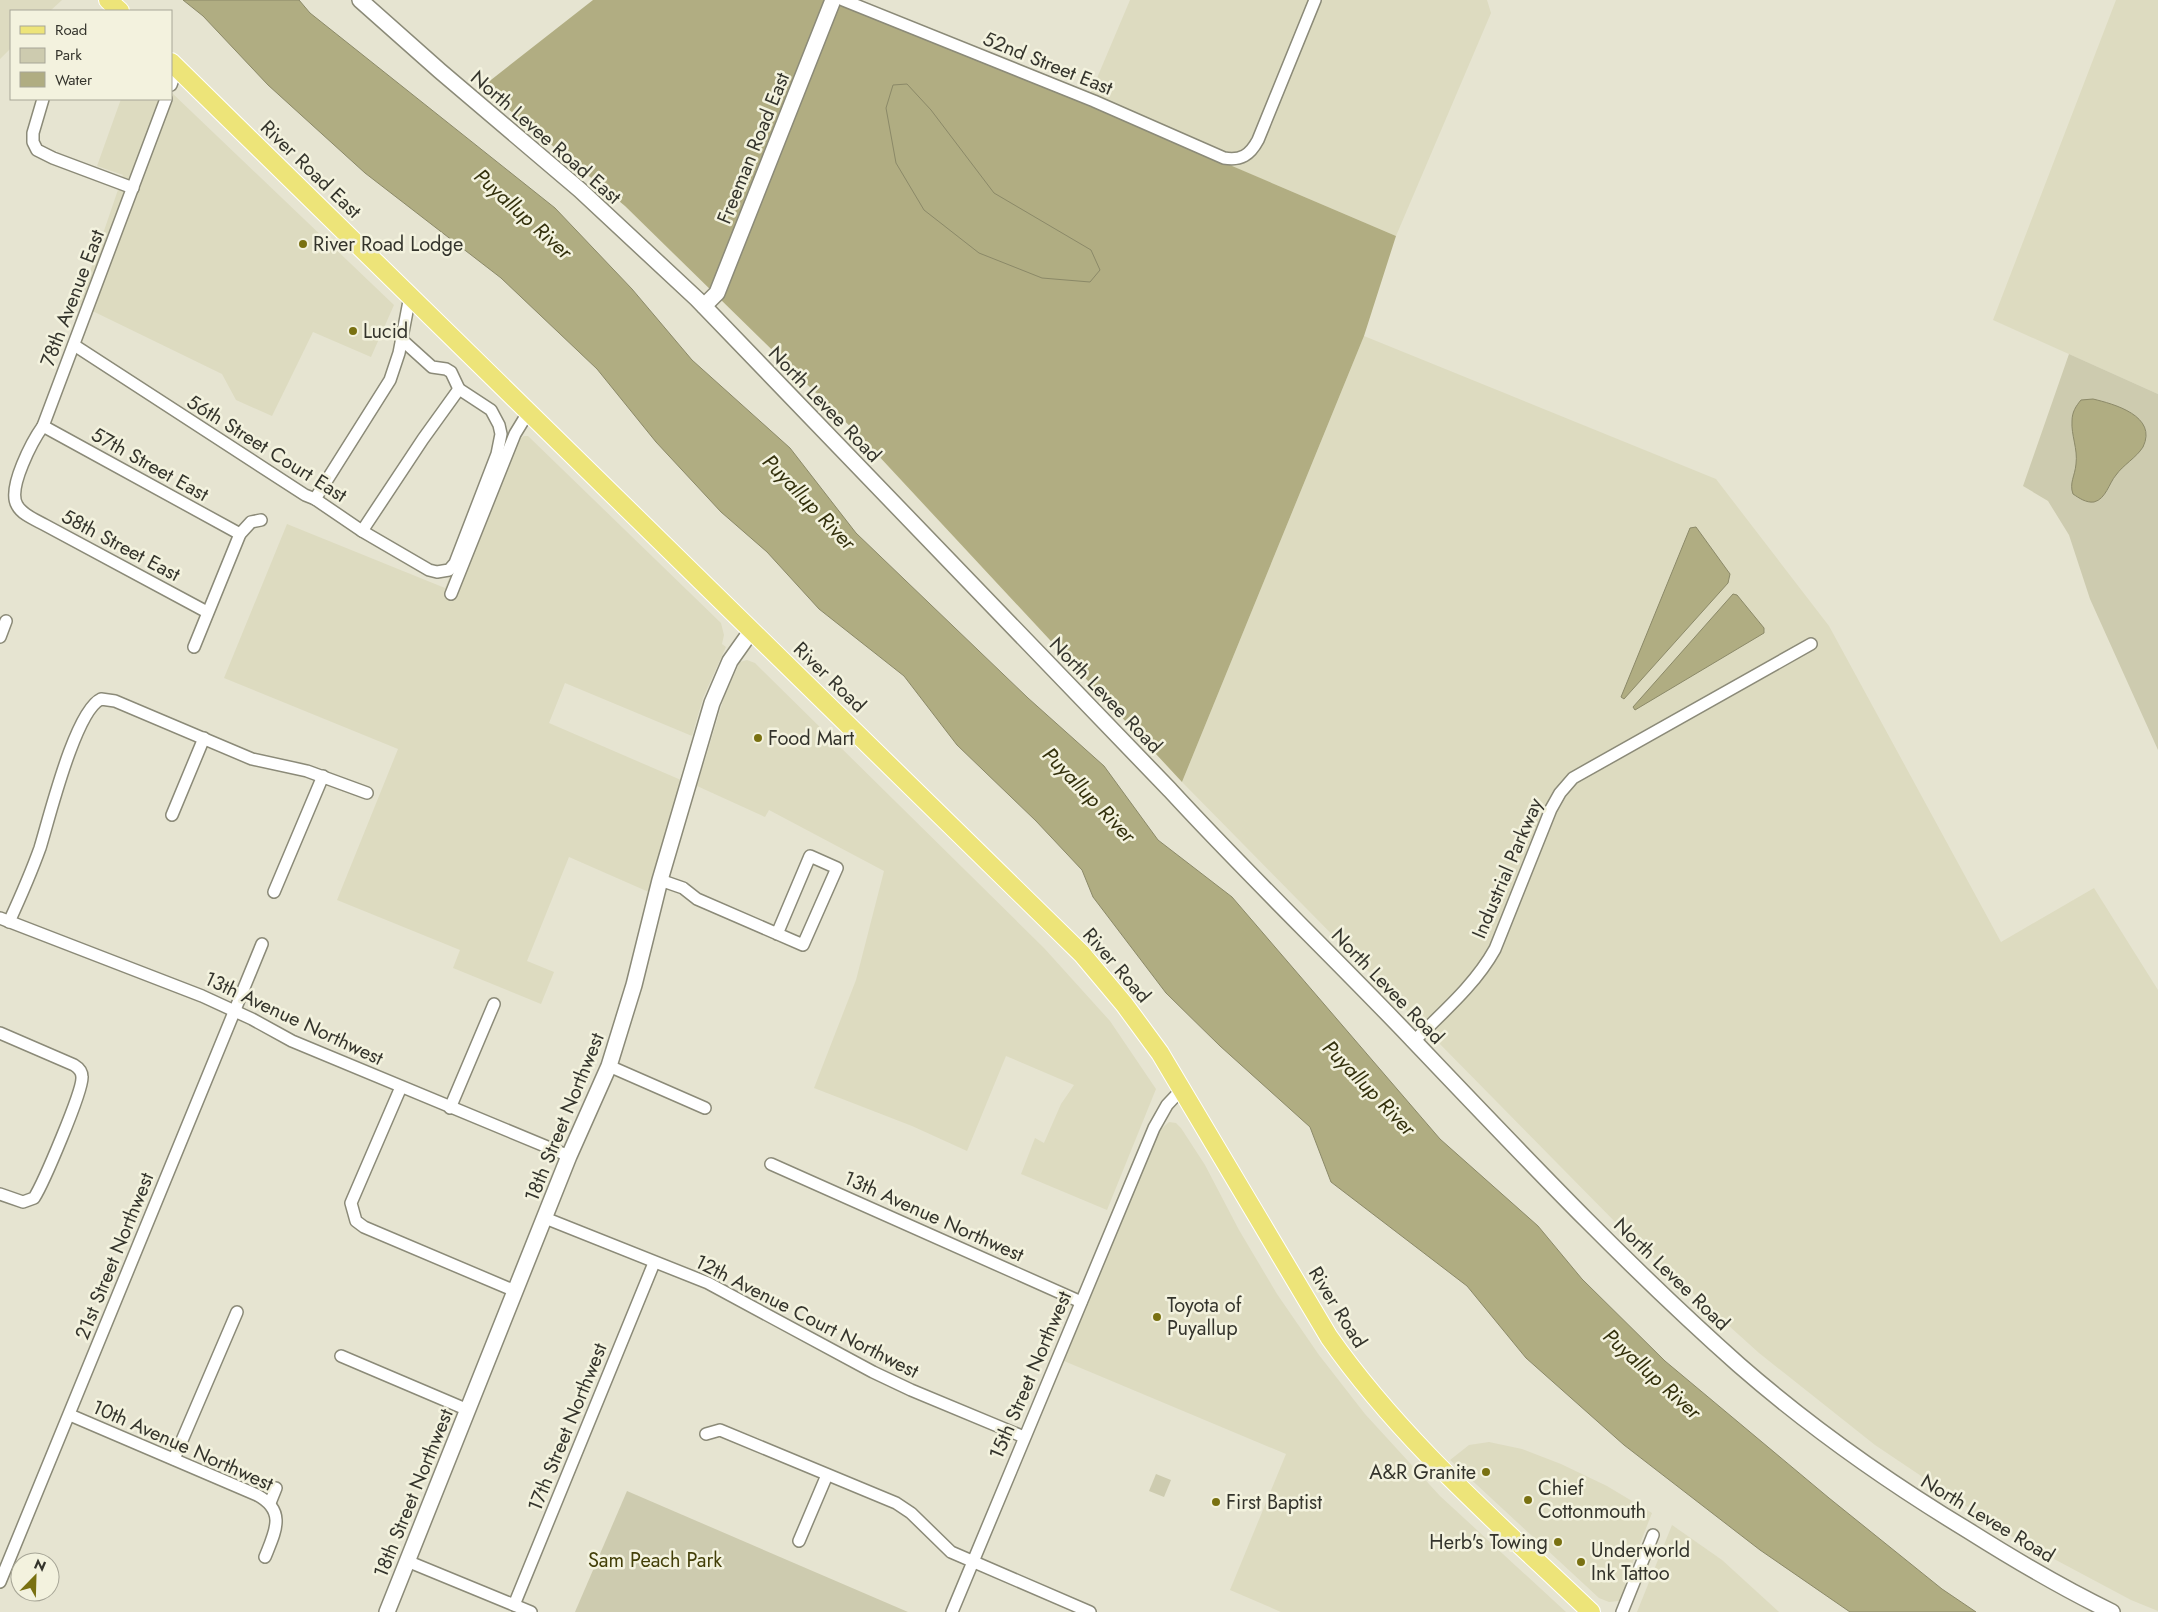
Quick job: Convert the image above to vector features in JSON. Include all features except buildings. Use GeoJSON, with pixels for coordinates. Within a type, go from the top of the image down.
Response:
{"type":"FeatureCollection","features":[{"type":"Feature","properties":{"kind":"main road"},"geometry":{"type":"LineString","coordinates":[[108,0],[119,10]]}},
{"type":"Feature","properties":{"kind":"main road","name":"River Road East"},"geometry":{"type":"LineString","coordinates":[[173,72],[528,410]]}},
{"type":"Feature","properties":{"kind":"main road","name":"River Road"},"geometry":{"type":"LineString","coordinates":[[528,410],[1082,954],[1141,1026],[1182,1089],[1329,1337],[1354,1370],[1397,1424],[1425,1454],[1591,1612]]}},
{"type":"Feature","properties":{"kind":"street","name":"North Levee Road East"},"geometry":{"type":"LineString","coordinates":[[360,0],[580,190],[704,306]]}},
{"type":"Feature","properties":{"kind":"street","name":"Freeman Road East"},"geometry":{"type":"LineString","coordinates":[[704,306],[717,293],[833,0]]}},
{"type":"Feature","properties":{"kind":"street","name":"52nd Street East"},"geometry":{"type":"LineString","coordinates":[[843,0],[1094,101],[1224,158],[1240,159],[1248,155],[1258,140],[1315,0]]}},
{"type":"Feature","properties":{"kind":"street"},"geometry":{"type":"LineString","coordinates":[[43,100],[34,128],[33,142],[40,153],[133,188]]}},
{"type":"Feature","properties":{"kind":"street","name":"78th Avenue East"},"geometry":{"type":"LineString","coordinates":[[19,508],[15,498],[15,488],[28,450],[43,426],[166,100]]}},
{"type":"Feature","properties":{"kind":"street"},"geometry":{"type":"LineString","coordinates":[[315,499],[390,380],[410,296]]}},
{"type":"Feature","properties":{"kind":"street","name":"North Levee Road"},"geometry":{"type":"LineString","coordinates":[[704,306],[1218,842],[1414,1041],[1496,1128],[1659,1291],[1741,1367],[1782,1401],[1904,1491],[2008,1556],[2112,1612]]}},
{"type":"Feature","properties":{"kind":"street"},"geometry":{"type":"LineString","coordinates":[[362,531],[423,439],[459,389],[451,372],[446,369],[432,367],[401,339]]}},
{"type":"Feature","properties":{"kind":"street","name":"56th Street Court East"},"geometry":{"type":"LineString","coordinates":[[74,345],[305,495],[315,499],[362,531],[429,570],[449,570],[455,563],[497,454],[501,434],[500,425],[491,410],[459,389]]}},
{"type":"Feature","properties":{"kind":"street"},"geometry":{"type":"LineString","coordinates":[[451,594],[515,434],[528,410]]}},
{"type":"Feature","properties":{"kind":"street","name":"57th Street East"},"geometry":{"type":"LineString","coordinates":[[43,426],[240,534]]}},
{"type":"Feature","properties":{"kind":"street","name":"58th Street East"},"geometry":{"type":"LineString","coordinates":[[19,508],[45,526],[207,612]]}},
{"type":"Feature","properties":{"kind":"street"},"geometry":{"type":"LineString","coordinates":[[194,647],[240,534],[250,522],[261,520]]}},
{"type":"Feature","properties":{"kind":"street"},"geometry":{"type":"LineString","coordinates":[[0,636],[6,622]]}},
{"type":"Feature","properties":{"kind":"street","name":"18th Street Northwest"},"geometry":{"type":"LineString","coordinates":[[387,1612],[515,1291],[609,1066],[641,960],[660,880],[712,703],[730,661],[752,630]]}},
{"type":"Feature","properties":{"kind":"street","name":"Industrial Parkway"},"geometry":{"type":"LineString","coordinates":[[1414,1041],[1477,979],[1487,964],[1550,809],[1560,793],[1573,778],[1811,644]]}},
{"type":"Feature","properties":{"kind":"street"},"geometry":{"type":"LineString","coordinates":[[5,920],[40,847],[53,800],[67,761],[87,714],[98,700],[115,701],[252,760],[323,776],[367,793]]}},
{"type":"Feature","properties":{"kind":"street"},"geometry":{"type":"LineString","coordinates":[[172,815],[204,738]]}},
{"type":"Feature","properties":{"kind":"street"},"geometry":{"type":"LineString","coordinates":[[274,892],[323,776]]}},
{"type":"Feature","properties":{"kind":"street"},"geometry":{"type":"LineString","coordinates":[[660,880],[683,888],[697,899],[777,934],[804,945],[837,868],[810,856],[777,934]]}},
{"type":"Feature","properties":{"kind":"street","name":"13th Avenue Northwest"},"geometry":{"type":"LineString","coordinates":[[5,920],[165,981],[258,1022],[280,1036],[450,1108],[570,1156]]}},
{"type":"Feature","properties":{"kind":"street","name":"21st Street Northwest"},"geometry":{"type":"LineString","coordinates":[[0,1582],[262,944]]}},
{"type":"Feature","properties":{"kind":"street"},"geometry":{"type":"LineString","coordinates":[[450,1108],[494,1004]]}},
{"type":"Feature","properties":{"kind":"street"},"geometry":{"type":"LineString","coordinates":[[0,1033],[74,1065],[81,1072],[82,1082],[72,1111],[34,1198],[29,1201],[16,1201],[0,1194]]}},
{"type":"Feature","properties":{"kind":"street"},"geometry":{"type":"LineString","coordinates":[[609,1066],[705,1108]]}},
{"type":"Feature","properties":{"kind":"street"},"geometry":{"type":"LineString","coordinates":[[401,1087],[351,1203],[356,1221],[364,1227],[515,1291]]}},
{"type":"Feature","properties":{"kind":"street","name":"15th Street Northwest"},"geometry":{"type":"LineString","coordinates":[[952,1612],[1143,1152],[1161,1114],[1182,1089]]}},
{"type":"Feature","properties":{"kind":"street","name":"13th Avenue Northwest"},"geometry":{"type":"LineString","coordinates":[[772,1164],[1081,1302]]}},
{"type":"Feature","properties":{"kind":"street","name":"12th Avenue Court Northwest"},"geometry":{"type":"LineString","coordinates":[[545,1218],[708,1283],[911,1390],[1024,1437]]}},
{"type":"Feature","properties":{"kind":"street","name":"17th Street Northwest"},"geometry":{"type":"LineString","coordinates":[[514,1605],[654,1263]]}},
{"type":"Feature","properties":{"kind":"street"},"geometry":{"type":"LineString","coordinates":[[174,1460],[237,1312]]}},
{"type":"Feature","properties":{"kind":"street"},"geometry":{"type":"LineString","coordinates":[[341,1356],[468,1410]]}},
{"type":"Feature","properties":{"kind":"street","name":"10th Avenue Northwest"},"geometry":{"type":"LineString","coordinates":[[70,1415],[257,1495],[270,1503],[276,1515],[274,1533],[265,1557]]}},
{"type":"Feature","properties":{"kind":"street"},"geometry":{"type":"LineString","coordinates":[[706,1434],[720,1430],[896,1503],[912,1513],[943,1546],[972,1562],[1090,1612]]}},
{"type":"Feature","properties":{"kind":"street"},"geometry":{"type":"LineString","coordinates":[[799,1541],[827,1475]]}},
{"type":"Feature","properties":{"kind":"street"},"geometry":{"type":"LineString","coordinates":[[270,1503],[276,1488]]}},
{"type":"Feature","properties":{"kind":"street"},"geometry":{"type":"LineString","coordinates":[[1622,1612],[1653,1535]]}},
{"type":"Feature","properties":{"kind":"street"},"geometry":{"type":"LineString","coordinates":[[407,1561],[531,1612]]}},
{"type":"Feature","properties":{"kind":"shaded area"},"geometry":{"type":"Polygon","coordinates":[[[0,0],[62,0],[51,10],[10,10],[10,49],[0,59],[0,0]]]}},
{"type":"Feature","properties":{"kind":"shaded area"},"geometry":{"type":"Polygon","coordinates":[[[593,0],[843,0],[1396,236],[1364,336],[1182,782],[862,438],[625,206],[482,87],[593,0]]]}},
{"type":"Feature","properties":{"kind":"shaded area"},"geometry":{"type":"Polygon","coordinates":[[[1130,0],[1487,0],[1491,13],[1396,236],[1086,104],[1130,0]]]}},
{"type":"Feature","properties":{"kind":"shaded area"},"geometry":{"type":"Polygon","coordinates":[[[2116,0],[2158,0],[2158,394],[1993,320],[2116,0]]]}},
{"type":"Feature","properties":{"kind":"shaded area"},"geometry":{"type":"Polygon","coordinates":[[[172,93],[394,305],[371,357],[313,332],[272,416],[236,400],[222,374],[76,303],[92,266],[123,175],[97,166],[121,100],[172,100],[172,93]]]}},
{"type":"Feature","properties":{"kind":"shaded area"},"geometry":{"type":"Polygon","coordinates":[[[1364,336],[1716,479],[1829,626],[2001,942],[2094,888],[2158,990],[2158,1611],[2131,1600],[2009,1535],[1875,1445],[1759,1353],[1625,1232],[1182,782],[1364,336]]]}},
{"type":"Feature","properties":{"kind":"shaded area"},"geometry":{"type":"Polygon","coordinates":[[[528,436],[721,623],[724,635],[722,644],[726,647],[703,698],[692,736],[565,683],[549,723],[681,780],[651,893],[569,857],[527,961],[554,972],[541,1004],[453,968],[460,950],[337,900],[398,749],[224,678],[287,524],[445,588],[472,522],[480,529],[519,439],[528,436]]]}},
{"type":"Feature","properties":{"kind":"shaded area"},"geometry":{"type":"Polygon","coordinates":[[[747,660],[755,663],[1044,948],[1110,1021],[1156,1089],[1107,1210],[1021,1174],[1035,1138],[1044,1143],[1061,1104],[1074,1085],[1006,1056],[967,1151],[912,1126],[814,1088],[856,980],[884,871],[769,810],[765,817],[697,786],[725,694],[740,662],[747,660]]]}},
{"type":"Feature","properties":{"kind":"shaded area"},"geometry":{"type":"Polygon","coordinates":[[[1169,1122],[1176,1123],[1181,1128],[1205,1165],[1239,1230],[1277,1294],[1319,1355],[1365,1414],[1440,1496],[1566,1612],[1281,1612],[1230,1590],[1286,1454],[1064,1361],[1160,1130],[1169,1122]]]}},
{"type":"Feature","properties":{"kind":"shaded area"},"geometry":{"type":"Polygon","coordinates":[[[1489,1442],[1522,1449],[1561,1464],[1607,1486],[1652,1513],[1625,1582],[1625,1594],[1619,1601],[1609,1602],[1599,1598],[1450,1460],[1469,1445],[1489,1442]]]}},
{"type":"Feature","properties":{"kind":"shaded area"},"geometry":{"type":"Polygon","coordinates":[[[1672,1525],[1722,1560],[1779,1612],[1637,1612],[1672,1525]]]}},
{"type":"Feature","properties":{"kind":"green space"},"geometry":{"type":"Polygon","coordinates":[[[2069,354],[2158,394],[2158,750],[2090,599],[2069,535],[2048,501],[2023,486],[2069,354]]]}},
{"type":"Feature","properties":{"kind":"green space"},"geometry":{"type":"Polygon","coordinates":[[[1156,1474],[1171,1480],[1164,1497],[1149,1491],[1156,1474]]]}},
{"type":"Feature","properties":{"kind":"green space","name":"Sam Peach Park"},"geometry":{"type":"Polygon","coordinates":[[[627,1491],[908,1612],[575,1612],[627,1491]]]}},
{"type":"Feature","properties":{"kind":"water","name":"Puyallup River"},"geometry":{"type":"Polygon","coordinates":[[[183,0],[299,0],[310,13],[555,208],[632,289],[692,360],[790,448],[856,533],[1028,698],[1104,766],[1158,840],[1232,897],[1440,1139],[1538,1226],[1582,1279],[1665,1361],[1829,1498],[1942,1589],[1976,1612],[1850,1612],[1760,1550],[1624,1445],[1526,1358],[1467,1286],[1331,1182],[1310,1127],[1220,1046],[1166,993],[1093,897],[1082,870],[1036,821],[957,745],[904,676],[819,609],[767,552],[721,512],[656,442],[597,369],[501,278],[365,173],[268,85],[203,16],[183,0]]]}},
{"type":"Feature","properties":{"kind":"water"},"geometry":{"type":"Polygon","coordinates":[[[907,84],[931,110],[994,193],[1091,250],[1100,270],[1090,282],[1042,278],[979,253],[924,210],[896,163],[886,108],[893,85],[907,84]]]}},
{"type":"Feature","properties":{"kind":"water"},"geometry":{"type":"Polygon","coordinates":[[[2093,399],[2112,404],[2132,413],[2144,427],[2146,436],[2143,447],[2119,471],[2102,498],[2091,502],[2085,501],[2073,494],[2072,490],[2076,458],[2072,421],[2075,409],[2081,400],[2093,399]]]}},
{"type":"Feature","properties":{"kind":"water"},"geometry":{"type":"Polygon","coordinates":[[[1696,527],[1730,574],[1728,583],[1624,699],[1621,697],[1690,528],[1696,527]]]}},
{"type":"Feature","properties":{"kind":"water"},"geometry":{"type":"Polygon","coordinates":[[[1733,594],[1737,595],[1764,628],[1764,633],[1635,710],[1633,707],[1733,594]]]}},
{"type":"Feature","properties":{"kind":"place","name":"River Road Lodge"},"geometry":{"type":"Point","coordinates":[303,244]}},
{"type":"Feature","properties":{"kind":"place","name":"Lucid"},"geometry":{"type":"Point","coordinates":[353,331]}},
{"type":"Feature","properties":{"kind":"place","name":"Food Mart"},"geometry":{"type":"Point","coordinates":[758,738]}},
{"type":"Feature","properties":{"kind":"place","name":"Toyota of Puyallup"},"geometry":{"type":"Point","coordinates":[1157,1317]}},
{"type":"Feature","properties":{"kind":"place","name":"A&R Granite"},"geometry":{"type":"Point","coordinates":[1486,1472]}},
{"type":"Feature","properties":{"kind":"place","name":"Chief Cottonmouth"},"geometry":{"type":"Point","coordinates":[1528,1500]}},
{"type":"Feature","properties":{"kind":"place","name":"First Baptist"},"geometry":{"type":"Point","coordinates":[1216,1502]}},
{"type":"Feature","properties":{"kind":"place","name":"Herb's Towing"},"geometry":{"type":"Point","coordinates":[1558,1542]}},
{"type":"Feature","properties":{"kind":"place","name":"Underworld Ink Tattoo"},"geometry":{"type":"Point","coordinates":[1581,1562]}}]}
